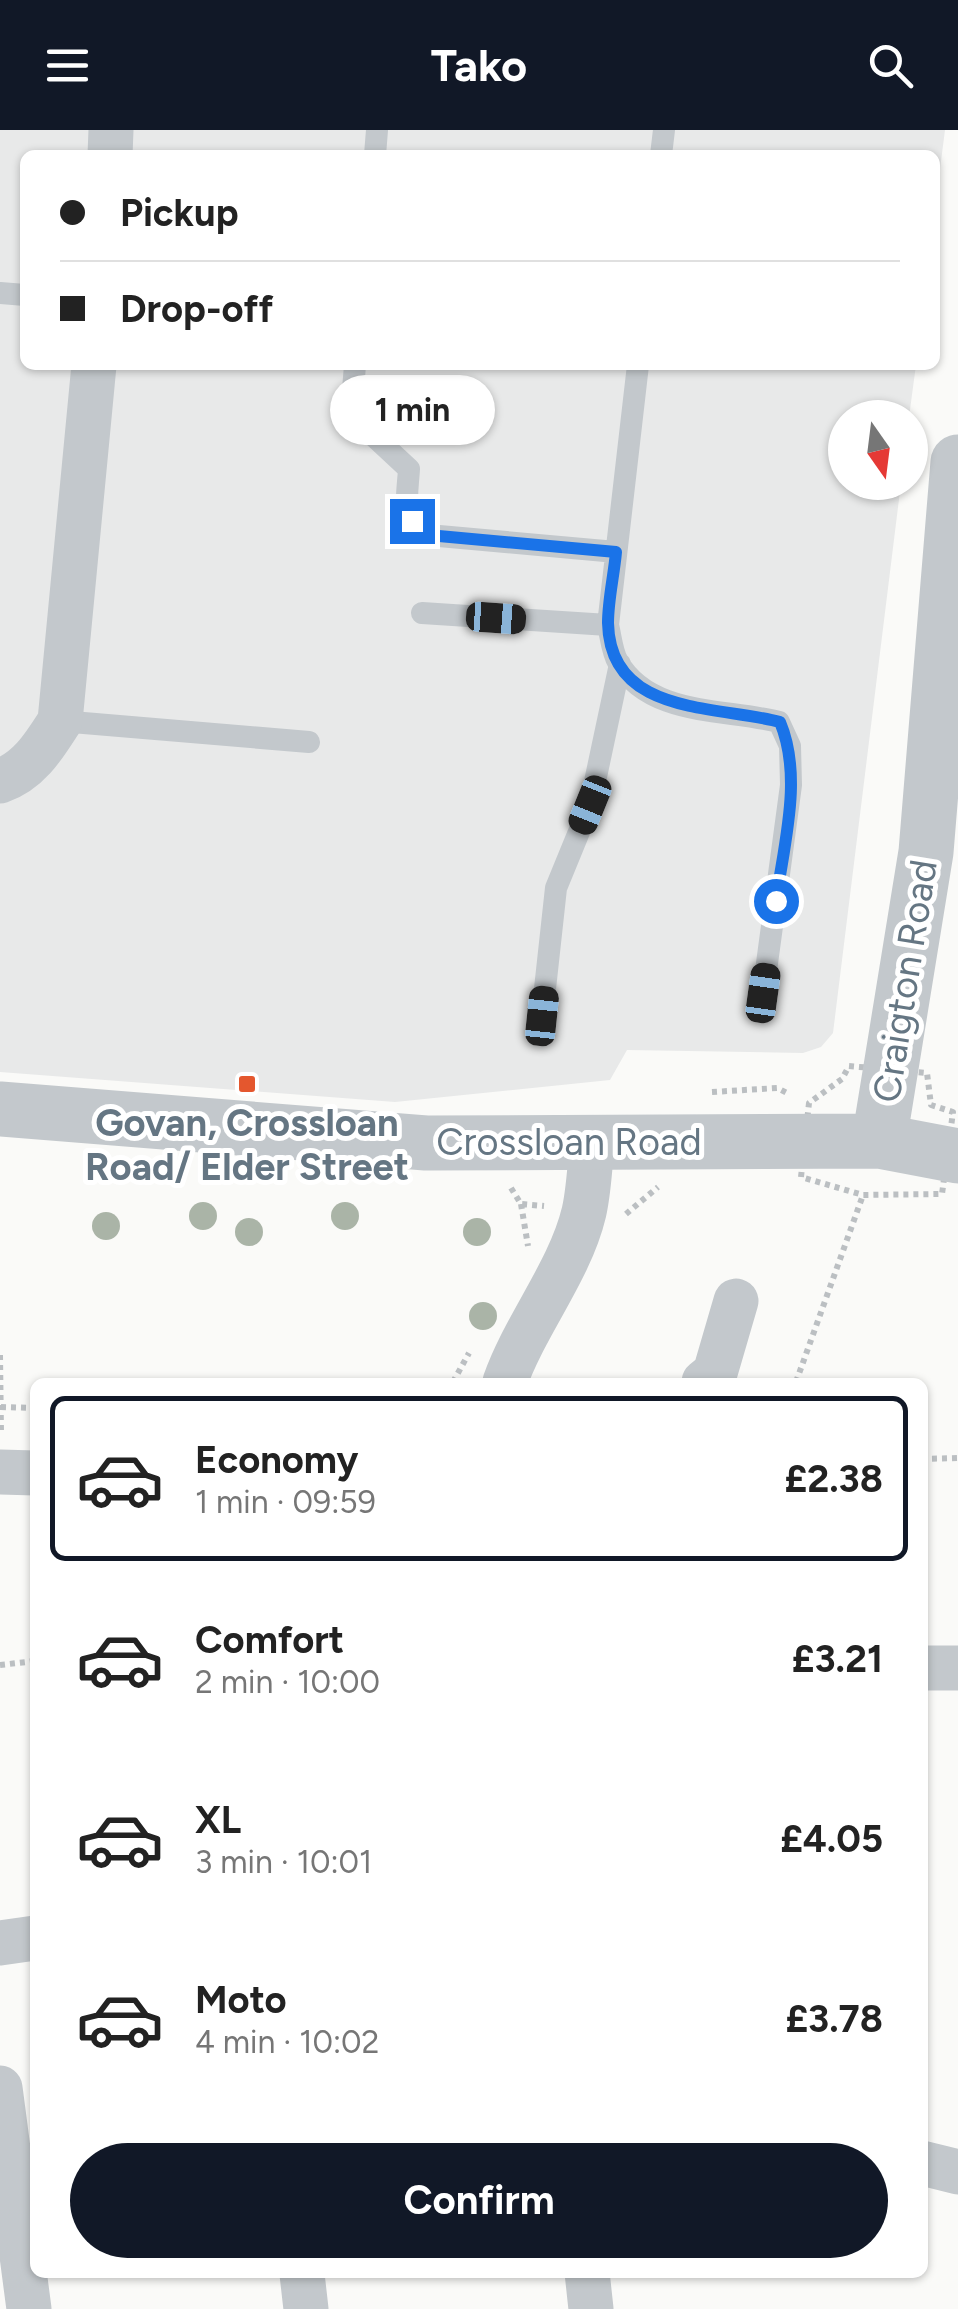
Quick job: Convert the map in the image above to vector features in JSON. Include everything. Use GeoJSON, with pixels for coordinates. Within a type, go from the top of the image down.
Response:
{"type":"FeatureCollection","features":[{"type":"Feature","properties":{"kind":"street"},"geometry":{"type":"LineString","coordinates":[[0,780],[15,775],[41,751],[60,721],[94,370]]}},
{"type":"Feature","properties":{"kind":"street","name":"Craigton Road"},"geometry":{"type":"LineString","coordinates":[[879,1140],[934,852],[958,462]]}},
{"type":"Feature","properties":{"kind":"street","name":"Crossloan Road"},"geometry":{"type":"LineString","coordinates":[[0,1109],[426,1143],[879,1140],[958,1156]]}},
{"type":"Feature","properties":{"kind":"street"},"geometry":{"type":"LineString","coordinates":[[506,1378],[515,1352],[568,1254],[584,1208],[592,1142]]}},
{"type":"Feature","properties":{"kind":"street"},"geometry":{"type":"LineString","coordinates":[[722,1378],[736,1301]]}},
{"type":"Feature","properties":{"kind":"street"},"geometry":{"type":"LineString","coordinates":[[1,1472],[30,1473]]}},
{"type":"Feature","properties":{"kind":"street"},"geometry":{"type":"LineString","coordinates":[[928,1668],[958,1668]]}},
{"type":"Feature","properties":{"kind":"street"},"geometry":{"type":"LineString","coordinates":[[0,1942],[30,1939]]}},
{"type":"Feature","properties":{"kind":"street"},"geometry":{"type":"LineString","coordinates":[[0,2088],[29,2309]]}},
{"type":"Feature","properties":{"kind":"street"},"geometry":{"type":"LineString","coordinates":[[302,2278],[306,2309]]}},
{"type":"Feature","properties":{"kind":"lane"},"geometry":{"type":"LineString","coordinates":[[354,370],[351,415],[409,469],[407,508],[412,521],[428,535],[616,552]]}},
{"type":"Feature","properties":{"kind":"lane"},"geometry":{"type":"LineString","coordinates":[[637,370],[608,625],[620,664],[639,689],[689,708],[746,713],[780,722],[790,746],[791,786],[763,993]]}},
{"type":"Feature","properties":{"kind":"lane"},"geometry":{"type":"LineString","coordinates":[[422,612],[608,625]]}},
{"type":"Feature","properties":{"kind":"lane"},"geometry":{"type":"LineString","coordinates":[[542,1016],[556,888],[590,805],[620,664]]}},
{"type":"Feature","properties":{"kind":"lane"},"geometry":{"type":"LineString","coordinates":[[60,721],[309,742]]}},
{"type":"Feature","properties":{"kind":"path"},"geometry":{"type":"LineString","coordinates":[[782,1178],[801,1177]]}},
{"type":"Feature","properties":{"kind":"path"},"geometry":{"type":"LineString","coordinates":[[506,1179],[521,1204],[629,1214],[664,1180]]}},
{"type":"Feature","properties":{"kind":"path"},"geometry":{"type":"LineString","coordinates":[[797,1378],[863,1195]]}},
{"type":"Feature","properties":{"kind":"path"},"geometry":{"type":"LineString","coordinates":[[0,1355],[1,1472]]}},
{"type":"Feature","properties":{"kind":"path"},"geometry":{"type":"LineString","coordinates":[[0,1407],[30,1408]]}},
{"type":"Feature","properties":{"kind":"path"},"geometry":{"type":"LineString","coordinates":[[928,1458],[958,1458]]}},
{"type":"Feature","properties":{"kind":"path"},"geometry":{"type":"LineString","coordinates":[[0,1665],[30,1662]]}},
{"type":"Feature","properties":{"kind":"shaded area"},"geometry":{"type":"Polygon","coordinates":[[[0,130],[945,130],[940,169],[940,150],[20,150],[20,370],[915,370],[911,400],[828,400],[828,500],[899,500],[833,1033],[821,1047],[803,1053],[627,1050],[610,1080],[395,1102],[0,1072],[0,130]]]}},
{"type":"Feature","properties":{"kind":"place","name":"Govan, Crossloan Road/ Elder Street"},"geometry":{"type":"Point","coordinates":[247,1084]}},
{"type":"Feature","properties":{"kind":"route"},"geometry":{"type":"LineString","coordinates":[[412,521],[428,535],[616,552],[608,625],[617,660],[639,689],[689,708],[746,713],[780,722],[790,746],[791,786],[776,901]]}}]}
